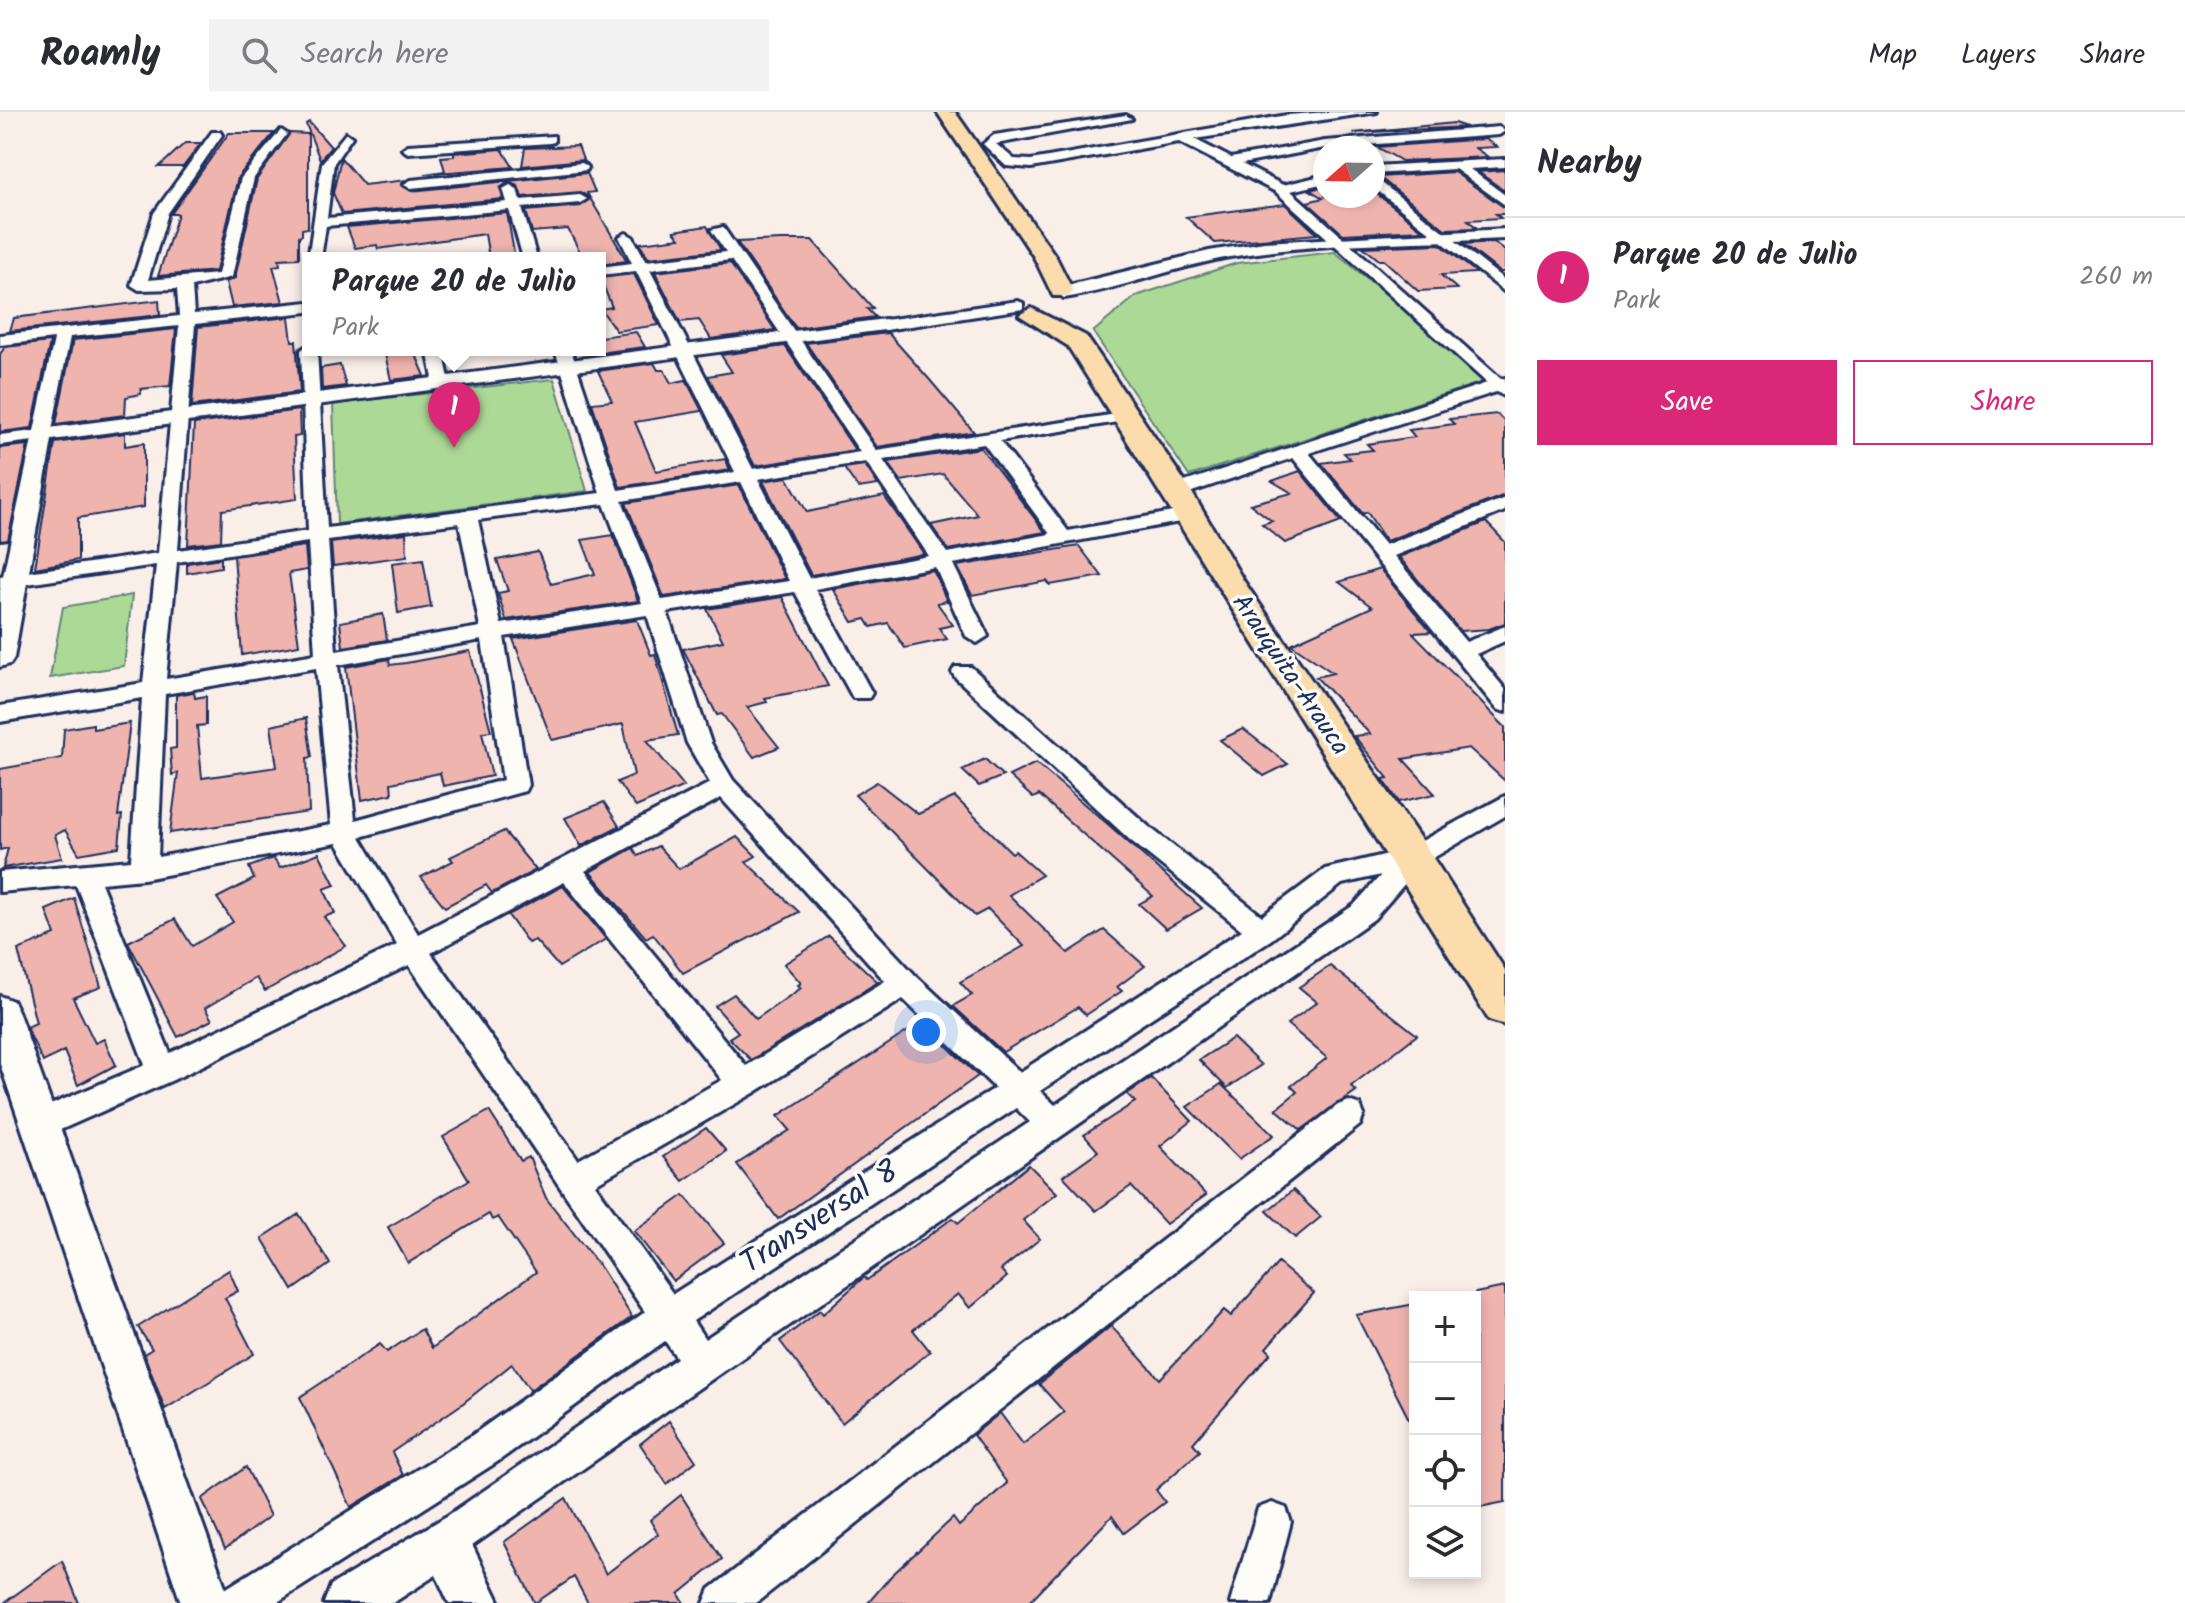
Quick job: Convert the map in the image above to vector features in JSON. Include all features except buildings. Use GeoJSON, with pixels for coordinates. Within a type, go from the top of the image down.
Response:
{"type":"FeatureCollection","features":[{"type":"Feature","properties":{"kind":"main road"},"geometry":{"type":"LineString","coordinates":[[928,112],[988,210]]}},
{"type":"Feature","properties":{"kind":"main road","name":"Arauquita-Arauca"},"geometry":{"type":"LineString","coordinates":[[946,112],[1045,257],[1074,309],[1124,416],[1182,503],[1227,580],[1412,858],[1505,1007]]}},
{"type":"Feature","properties":{"kind":"main road"},"geometry":{"type":"LineString","coordinates":[[1024,301],[1033,290],[1074,309]]}},
{"type":"Feature","properties":{"kind":"main road"},"geometry":{"type":"LineString","coordinates":[[1024,301],[1074,309]]}},
{"type":"Feature","properties":{"kind":"street"},"geometry":{"type":"LineString","coordinates":[[1126,119],[994,139],[989,144],[1011,163],[1022,164],[1287,119],[1371,112]]}},
{"type":"Feature","properties":{"kind":"street"},"geometry":{"type":"LineString","coordinates":[[1476,118],[1502,132]]}},
{"type":"Feature","properties":{"kind":"street"},"geometry":{"type":"LineString","coordinates":[[1287,119],[1313,137]]}},
{"type":"Feature","properties":{"kind":"street"},"geometry":{"type":"LineString","coordinates":[[1385,141],[1502,132]]}},
{"type":"Feature","properties":{"kind":"street"},"geometry":{"type":"LineString","coordinates":[[216,135],[161,213],[139,285],[184,284],[225,277],[248,178],[281,134]]}},
{"type":"Feature","properties":{"kind":"street"},"geometry":{"type":"LineString","coordinates":[[315,252],[328,163],[346,137]]}},
{"type":"Feature","properties":{"kind":"street"},"geometry":{"type":"LineString","coordinates":[[1180,137],[1281,189],[1503,386]]}},
{"type":"Feature","properties":{"kind":"street"},"geometry":{"type":"LineString","coordinates":[[408,149],[550,139]]}},
{"type":"Feature","properties":{"kind":"street"},"geometry":{"type":"LineString","coordinates":[[490,142],[505,173],[528,252]]}},
{"type":"Feature","properties":{"kind":"street"},"geometry":{"type":"LineString","coordinates":[[1231,162],[1313,148]]}},
{"type":"Feature","properties":{"kind":"street"},"geometry":{"type":"LineString","coordinates":[[1385,169],[1505,163]]}},
{"type":"Feature","properties":{"kind":"street"},"geometry":{"type":"LineString","coordinates":[[1456,164],[1505,201]]}},
{"type":"Feature","properties":{"kind":"street"},"geometry":{"type":"LineString","coordinates":[[411,184],[582,167]]}},
{"type":"Feature","properties":{"kind":"street"},"geometry":{"type":"LineString","coordinates":[[1281,189],[1313,182]]}},
{"type":"Feature","properties":{"kind":"street"},"geometry":{"type":"LineString","coordinates":[[1385,190],[1505,287]]}},
{"type":"Feature","properties":{"kind":"street"},"geometry":{"type":"LineString","coordinates":[[318,223],[580,199]]}},
{"type":"Feature","properties":{"kind":"street"},"geometry":{"type":"LineString","coordinates":[[718,230],[941,559],[977,636]]}},
{"type":"Feature","properties":{"kind":"street"},"geometry":{"type":"LineString","coordinates":[[1074,309],[1203,268],[1343,242],[1505,234]]}},
{"type":"Feature","properties":{"kind":"street"},"geometry":{"type":"LineString","coordinates":[[626,237],[802,585],[861,693]]}},
{"type":"Feature","properties":{"kind":"street"},"geometry":{"type":"LineString","coordinates":[[606,270],[737,255]]}},
{"type":"Feature","properties":{"kind":"street"},"geometry":{"type":"LineString","coordinates":[[144,869],[154,691],[181,417],[187,319],[184,284]]}},
{"type":"Feature","properties":{"kind":"street"},"geometry":{"type":"LineString","coordinates":[[606,356],[683,352],[790,338],[1024,301]]}},
{"type":"Feature","properties":{"kind":"street"},"geometry":{"type":"LineString","coordinates":[[0,340],[302,308]]}},
{"type":"Feature","properties":{"kind":"street"},"geometry":{"type":"LineString","coordinates":[[0,658],[7,581],[63,333]]}},
{"type":"Feature","properties":{"kind":"street"},"geometry":{"type":"LineString","coordinates":[[309,356],[309,400],[326,661],[344,832],[413,949],[701,1363]]}},
{"type":"Feature","properties":{"kind":"street"},"geometry":{"type":"LineString","coordinates":[[436,356],[442,383]]}},
{"type":"Feature","properties":{"kind":"street"},"geometry":{"type":"LineString","coordinates":[[0,440],[442,383],[566,358],[605,356]]}},
{"type":"Feature","properties":{"kind":"street"},"geometry":{"type":"LineString","coordinates":[[566,358],[611,497],[655,608],[699,743],[724,786],[905,983],[1055,1125]]}},
{"type":"Feature","properties":{"kind":"street"},"geometry":{"type":"LineString","coordinates":[[0,714],[154,691],[492,632],[802,585],[1062,537],[1182,503],[1297,451],[1503,386]]}},
{"type":"Feature","properties":{"kind":"street"},"geometry":{"type":"LineString","coordinates":[[7,581],[318,535],[611,497],[867,454],[1124,416]]}},
{"type":"Feature","properties":{"kind":"street"},"geometry":{"type":"LineString","coordinates":[[989,438],[1062,537]]}},
{"type":"Feature","properties":{"kind":"street"},"geometry":{"type":"LineString","coordinates":[[1297,451],[1379,555],[1505,704]]}},
{"type":"Feature","properties":{"kind":"street"},"geometry":{"type":"LineString","coordinates":[[1379,555],[1505,504]]}},
{"type":"Feature","properties":{"kind":"street"},"geometry":{"type":"LineString","coordinates":[[0,882],[144,869],[344,832],[516,785],[492,632],[467,515]]}},
{"type":"Feature","properties":{"kind":"street"},"geometry":{"type":"LineString","coordinates":[[1460,653],[1505,633]]}},
{"type":"Feature","properties":{"kind":"street"},"geometry":{"type":"LineString","coordinates":[[963,672],[1139,833],[1262,931]]}},
{"type":"Feature","properties":{"kind":"street"},"geometry":{"type":"LineString","coordinates":[[40,1124],[162,1071],[413,949],[724,786]]}},
{"type":"Feature","properties":{"kind":"street","name":"Transversal 8"},"geometry":{"type":"LineString","coordinates":[[239,1603],[484,1449],[670,1316],[1262,931],[1334,876],[1412,858],[1505,805]]}},
{"type":"Feature","properties":{"kind":"street","name":"Transversal 8"},"geometry":{"type":"LineString","coordinates":[[349,1603],[445,1541],[1364,912],[1412,858]]}},
{"type":"Feature","properties":{"kind":"street"},"geometry":{"type":"LineString","coordinates":[[567,868],[743,1084]]}},
{"type":"Feature","properties":{"kind":"street"},"geometry":{"type":"LineString","coordinates":[[85,875],[162,1071]]}},
{"type":"Feature","properties":{"kind":"street"},"geometry":{"type":"LineString","coordinates":[[575,1178],[743,1084],[905,983]]}},
{"type":"Feature","properties":{"kind":"street"},"geometry":{"type":"LineString","coordinates":[[4,1039],[40,1124],[206,1603]]}},
{"type":"Feature","properties":{"kind":"street"},"geometry":{"type":"LineString","coordinates":[[724,1603],[1349,1115]]}},
{"type":"Feature","properties":{"kind":"street"},"geometry":{"type":"LineString","coordinates":[[1250,1603],[1272,1522]]}},
{"type":"Feature","properties":{"kind":"street"},"geometry":{"type":"LineString","coordinates":[[445,1541],[475,1603]]}},
{"type":"Feature","properties":{"kind":"green space"},"geometry":{"type":"Polygon","coordinates":[[[1335,252],[1489,380],[1189,476],[1093,332],[1136,296],[1237,263],[1335,252]]]}},
{"type":"Feature","properties":{"kind":"green space"},"geometry":{"type":"Polygon","coordinates":[[[554,379],[587,491],[337,524],[333,404],[554,379]]]}},
{"type":"Feature","properties":{"kind":"green space"},"geometry":{"type":"Polygon","coordinates":[[[132,595],[124,666],[50,678],[63,607],[132,595]]]}},
{"type":"Feature","properties":{"kind":"place","name":"Parque 20 de Julio"},"geometry":{"type":"Point","coordinates":[454,448]}}]}
